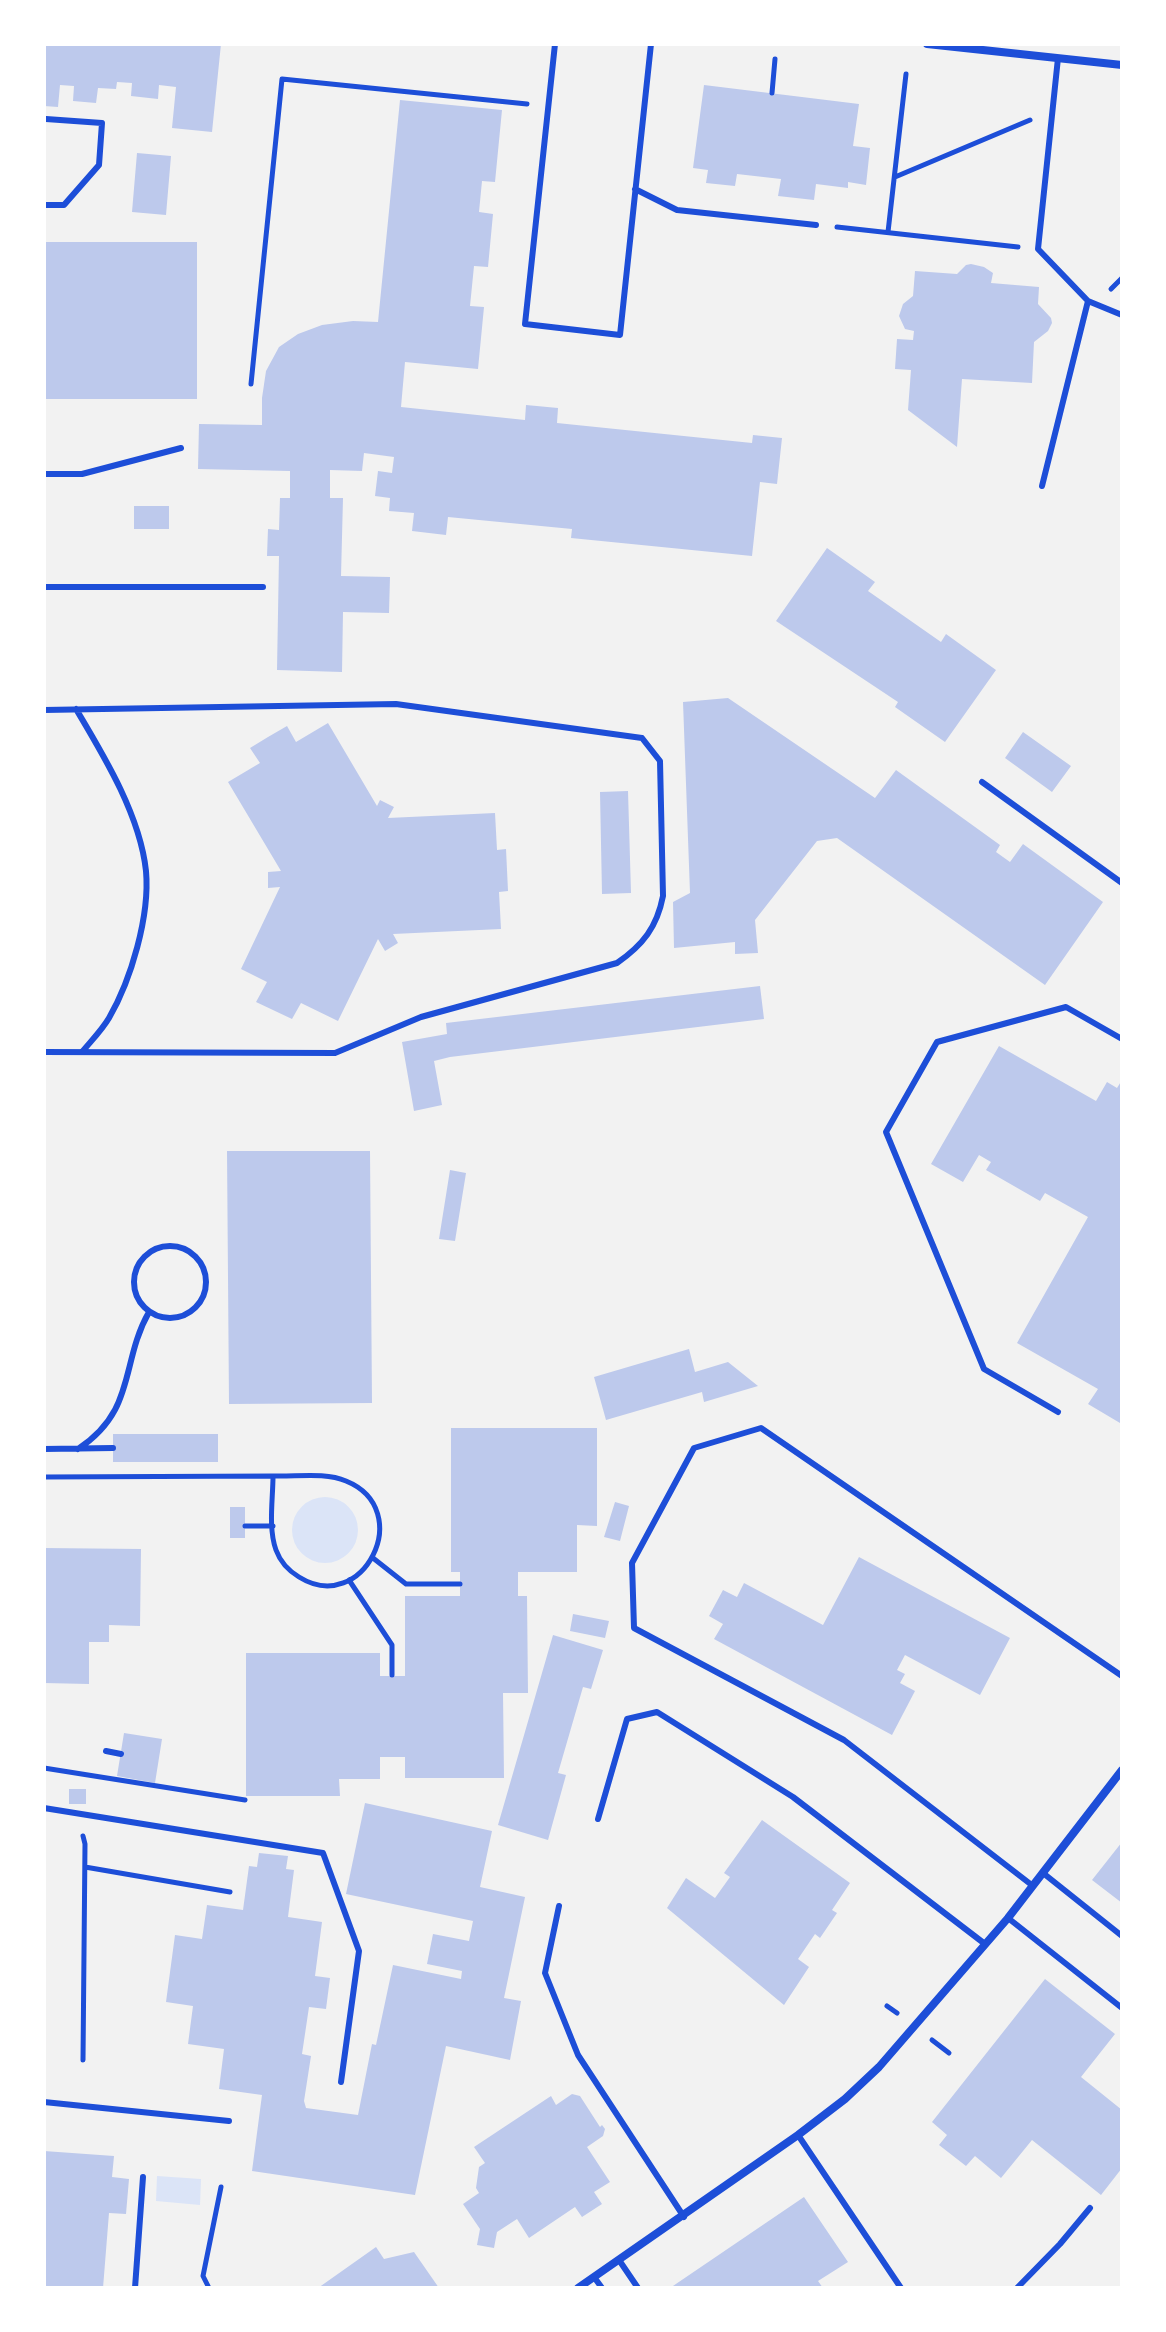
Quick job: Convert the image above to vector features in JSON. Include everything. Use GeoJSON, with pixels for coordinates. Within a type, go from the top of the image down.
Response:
{"type":"FeatureCollection","features":[{"type":"Feature","properties":{"kind":"street"},"geometry":{"type":"LineString","coordinates":[[927,44],[1122,65]]}},
{"type":"Feature","properties":{"kind":"street"},"geometry":{"type":"LineString","coordinates":[[578,2288],[798,2135],[845,2099],[879,2067],[1008,1918],[1122,1770]]}},
{"type":"Feature","properties":{"kind":"lane"},"geometry":{"type":"LineString","coordinates":[[555,44],[525,324],[620,335],[651,44]]}},
{"type":"Feature","properties":{"kind":"lane"},"geometry":{"type":"LineString","coordinates":[[1058,58],[1038,249],[1088,301],[1122,315]]}},
{"type":"Feature","properties":{"kind":"lane"},"geometry":{"type":"LineString","coordinates":[[44,205],[64,205],[99,165],[102,123],[46,119]]}},
{"type":"Feature","properties":{"kind":"lane"},"geometry":{"type":"LineString","coordinates":[[635,189],[677,210],[816,225]]}},
{"type":"Feature","properties":{"kind":"lane"},"geometry":{"type":"LineString","coordinates":[[1042,486],[1088,301]]}},
{"type":"Feature","properties":{"kind":"lane"},"geometry":{"type":"LineString","coordinates":[[44,474],[82,474],[181,448]]}},
{"type":"Feature","properties":{"kind":"lane"},"geometry":{"type":"LineString","coordinates":[[44,587],[263,587]]}},
{"type":"Feature","properties":{"kind":"lane"},"geometry":{"type":"LineString","coordinates":[[44,710],[396,704],[642,738],[660,761],[663,896],[659,916],[650,934],[617,963],[421,1017],[335,1053],[44,1052]]}},
{"type":"Feature","properties":{"kind":"lane"},"geometry":{"type":"LineString","coordinates":[[76,709],[105,758],[131,814],[146,871],[144,919],[130,969],[109,1019],[82,1052]]}},
{"type":"Feature","properties":{"kind":"lane"},"geometry":{"type":"LineString","coordinates":[[982,782],[1122,883]]}},
{"type":"Feature","properties":{"kind":"lane"},"geometry":{"type":"LineString","coordinates":[[1058,1412],[984,1369],[886,1132],[937,1042],[1066,1007],[1122,1039]]}},
{"type":"Feature","properties":{"kind":"lane"},"geometry":{"type":"LineString","coordinates":[[169,1246],[195,1256],[203,1268],[206,1282],[203,1296],[195,1308],[184,1316],[170,1319],[149,1312],[136,1296],[133,1283],[136,1269],[144,1257],[156,1249],[169,1246]]}},
{"type":"Feature","properties":{"kind":"lane"},"geometry":{"type":"LineString","coordinates":[[78,1449],[93,1439],[111,1418],[126,1389],[135,1349],[149,1312]]}},
{"type":"Feature","properties":{"kind":"lane"},"geometry":{"type":"LineString","coordinates":[[1033,1886],[844,1740],[634,1628],[632,1563],[694,1448],[761,1428],[1122,1676]]}},
{"type":"Feature","properties":{"kind":"lane"},"geometry":{"type":"LineString","coordinates":[[44,1449],[113,1448]]}},
{"type":"Feature","properties":{"kind":"lane"},"geometry":{"type":"LineString","coordinates":[[598,1819],[627,1719],[657,1712],[793,1797],[985,1944]]}},
{"type":"Feature","properties":{"kind":"lane"},"geometry":{"type":"LineString","coordinates":[[106,1751],[121,1754]]}},
{"type":"Feature","properties":{"kind":"lane"},"geometry":{"type":"LineString","coordinates":[[44,1808],[323,1853],[359,1951],[341,2082]]}},
{"type":"Feature","properties":{"kind":"lane"},"geometry":{"type":"LineString","coordinates":[[1043,1873],[1122,1936]]}},
{"type":"Feature","properties":{"kind":"lane"},"geometry":{"type":"LineString","coordinates":[[559,1906],[545,1973],[578,2055],[684,2217]]}},
{"type":"Feature","properties":{"kind":"lane"},"geometry":{"type":"LineString","coordinates":[[1008,1918],[1122,2008]]}},
{"type":"Feature","properties":{"kind":"lane"},"geometry":{"type":"LineString","coordinates":[[44,2102],[229,2121]]}},
{"type":"Feature","properties":{"kind":"lane"},"geometry":{"type":"LineString","coordinates":[[798,2135],[901,2288]]}},
{"type":"Feature","properties":{"kind":"lane"},"geometry":{"type":"LineString","coordinates":[[135,2288],[143,2177]]}},
{"type":"Feature","properties":{"kind":"lane"},"geometry":{"type":"LineString","coordinates":[[1017,2288],[1090,2208]]}},
{"type":"Feature","properties":{"kind":"lane"},"geometry":{"type":"LineString","coordinates":[[619,2260],[638,2288]]}},
{"type":"Feature","properties":{"kind":"lane"},"geometry":{"type":"LineString","coordinates":[[594,2277],[602,2288]]}},
{"type":"Feature","properties":{"kind":"path"},"geometry":{"type":"LineString","coordinates":[[772,93],[775,59]]}},
{"type":"Feature","properties":{"kind":"path"},"geometry":{"type":"LineString","coordinates":[[888,232],[906,74]]}},
{"type":"Feature","properties":{"kind":"path"},"geometry":{"type":"LineString","coordinates":[[251,384],[282,79],[548,106]]}},
{"type":"Feature","properties":{"kind":"path"},"geometry":{"type":"LineString","coordinates":[[895,177],[1053,110]]}},
{"type":"Feature","properties":{"kind":"path"},"geometry":{"type":"LineString","coordinates":[[816,225],[1038,249]]}},
{"type":"Feature","properties":{"kind":"path"},"geometry":{"type":"LineString","coordinates":[[44,1477],[273,1476],[337,1478],[358,1487],[373,1503],[378,1514],[380,1536],[367,1567],[349,1580],[327,1585],[295,1575],[286,1567],[275,1548],[273,1476]]}},
{"type":"Feature","properties":{"kind":"path"},"geometry":{"type":"LineString","coordinates":[[245,1526],[273,1526]]}},
{"type":"Feature","properties":{"kind":"path"},"geometry":{"type":"LineString","coordinates":[[373,1558],[406,1584],[460,1584]]}},
{"type":"Feature","properties":{"kind":"path"},"geometry":{"type":"LineString","coordinates":[[349,1580],[392,1645],[392,1675]]}},
{"type":"Feature","properties":{"kind":"path"},"geometry":{"type":"LineString","coordinates":[[44,1768],[245,1800]]}},
{"type":"Feature","properties":{"kind":"path"},"geometry":{"type":"LineString","coordinates":[[77,1812],[85,1844],[83,2060]]}},
{"type":"Feature","properties":{"kind":"path"},"geometry":{"type":"LineString","coordinates":[[85,1867],[230,1892]]}},
{"type":"Feature","properties":{"kind":"path"},"geometry":{"type":"LineString","coordinates":[[932,2040],[949,2053]]}},
{"type":"Feature","properties":{"kind":"path"},"geometry":{"type":"LineString","coordinates":[[209,2288],[203,2276],[221,2187]]}},
{"type":"Feature","properties":{"kind":"shaded area"},"geometry":{"type":"Polygon","coordinates":[[[325,1497],[338,1500],[348,1507],[355,1517],[358,1530],[355,1543],[348,1553],[338,1560],[325,1563],[312,1560],[302,1553],[295,1543],[292,1530],[295,1517],[302,1507],[312,1500],[325,1497]]]}},
{"type":"Feature","properties":{"kind":"shaded area"},"geometry":{"type":"Polygon","coordinates":[[[157,2176],[201,2179],[200,2205],[156,2201],[157,2176]]]}},
{"type":"Feature","properties":{"kind":"building"},"geometry":{"type":"Polygon","coordinates":[[[44,44],[221,44],[212,132],[172,128],[176,87],[159,85],[158,99],[131,96],[132,83],[117,82],[116,89],[98,88],[96,103],[73,101],[74,86],[60,85],[58,107],[44,106],[44,44]]]}},
{"type":"Feature","properties":{"kind":"building"},"geometry":{"type":"Polygon","coordinates":[[[704,85],[859,104],[853,146],[870,148],[866,185],[848,182],[848,188],[816,184],[814,200],[778,196],[781,179],[737,174],[735,186],[706,183],[708,170],[693,168],[704,85]]]}},
{"type":"Feature","properties":{"kind":"building"},"geometry":{"type":"Polygon","coordinates":[[[400,100],[502,110],[495,182],[482,181],[479,212],[493,214],[488,267],[474,266],[470,306],[484,307],[478,369],[405,362],[401,407],[525,420],[526,405],[558,408],[557,423],[752,443],[753,435],[782,438],[777,484],[760,482],[752,556],[571,538],[572,529],[448,517],[446,535],[412,531],[414,513],[389,511],[390,498],[375,496],[378,471],[392,473],[394,457],[364,453],[362,471],[330,470],[330,498],[343,498],[341,576],[390,577],[389,613],[343,612],[342,672],[277,670],[279,556],[267,556],[268,529],[279,530],[280,498],[290,498],[290,471],[198,469],[199,424],[262,425],[266,371],[279,347],[298,334],[322,325],[378,322],[400,100]]]}},
{"type":"Feature","properties":{"kind":"building"},"geometry":{"type":"Polygon","coordinates":[[[137,153],[171,156],[166,215],[132,212],[137,153]]]}},
{"type":"Feature","properties":{"kind":"building"},"geometry":{"type":"Polygon","coordinates":[[[44,242],[197,242],[197,399],[44,399],[44,242]]]}},
{"type":"Feature","properties":{"kind":"building"},"geometry":{"type":"Polygon","coordinates":[[[971,264],[993,273],[991,283],[1039,287],[1038,304],[1052,323],[1048,331],[1034,342],[1032,383],[962,379],[957,447],[908,410],[911,370],[895,369],[897,339],[913,340],[914,331],[905,329],[899,316],[903,304],[913,296],[915,271],[957,274],[971,264]]]}},
{"type":"Feature","properties":{"kind":"building"},"geometry":{"type":"Polygon","coordinates":[[[134,506],[169,506],[169,529],[134,529],[134,506]]]}},
{"type":"Feature","properties":{"kind":"building"},"geometry":{"type":"Polygon","coordinates":[[[827,548],[875,582],[868,591],[941,642],[946,634],[996,670],[945,742],[895,707],[898,702],[776,621],[827,548]]]}},
{"type":"Feature","properties":{"kind":"building"},"geometry":{"type":"Polygon","coordinates":[[[728,698],[875,798],[896,770],[1000,845],[996,852],[1010,862],[1023,844],[1103,902],[1045,985],[837,838],[817,841],[755,920],[758,953],[735,954],[735,942],[674,948],[673,902],[690,893],[683,702],[728,698]]]}},
{"type":"Feature","properties":{"kind":"building"},"geometry":{"type":"Polygon","coordinates":[[[328,723],[377,806],[380,800],[394,807],[388,818],[495,813],[497,850],[506,849],[508,891],[499,892],[501,929],[393,934],[398,943],[385,951],[378,939],[338,1021],[301,1003],[292,1019],[256,1002],[267,982],[241,969],[280,887],[268,888],[268,872],[281,871],[228,782],[260,763],[250,748],[268,737],[287,726],[296,742],[328,723]]]}},
{"type":"Feature","properties":{"kind":"building"},"geometry":{"type":"Polygon","coordinates":[[[1023,732],[1071,766],[1052,792],[1005,758],[1023,732]]]}},
{"type":"Feature","properties":{"kind":"building"},"geometry":{"type":"Polygon","coordinates":[[[628,791],[631,893],[602,894],[600,792],[628,791]]]}},
{"type":"Feature","properties":{"kind":"building"},"geometry":{"type":"Polygon","coordinates":[[[760,986],[764,1019],[434,1061],[442,1105],[414,1111],[402,1042],[447,1034],[446,1023],[760,986]]]}},
{"type":"Feature","properties":{"kind":"building"},"geometry":{"type":"Polygon","coordinates":[[[999,1046],[1096,1101],[1107,1082],[1117,1088],[1122,1080],[1120,1423],[1088,1404],[1098,1389],[1017,1343],[1088,1217],[1045,1193],[1040,1201],[986,1170],[991,1162],[979,1155],[963,1182],[931,1164],[999,1046]]]}},
{"type":"Feature","properties":{"kind":"building"},"geometry":{"type":"Polygon","coordinates":[[[227,1151],[370,1151],[372,1403],[229,1404],[227,1151]]]}},
{"type":"Feature","properties":{"kind":"building"},"geometry":{"type":"Polygon","coordinates":[[[450,1170],[466,1173],[455,1241],[439,1239],[450,1170]]]}},
{"type":"Feature","properties":{"kind":"building"},"geometry":{"type":"Polygon","coordinates":[[[689,1349],[695,1372],[728,1362],[758,1386],[704,1402],[702,1392],[606,1420],[594,1377],[689,1349]]]}},
{"type":"Feature","properties":{"kind":"building"},"geometry":{"type":"Polygon","coordinates":[[[451,1428],[597,1428],[597,1526],[577,1525],[577,1572],[518,1572],[518,1596],[527,1596],[528,1693],[503,1693],[504,1778],[405,1778],[405,1757],[380,1757],[380,1779],[339,1779],[340,1796],[246,1796],[246,1653],[380,1653],[380,1676],[405,1676],[405,1596],[460,1596],[460,1572],[451,1572],[451,1428]]]}},
{"type":"Feature","properties":{"kind":"building"},"geometry":{"type":"Polygon","coordinates":[[[113,1434],[218,1434],[218,1462],[113,1462],[113,1434]]]}},
{"type":"Feature","properties":{"kind":"building"},"geometry":{"type":"Polygon","coordinates":[[[615,1502],[629,1506],[620,1541],[604,1537],[615,1502]]]}},
{"type":"Feature","properties":{"kind":"building"},"geometry":{"type":"Polygon","coordinates":[[[230,1507],[245,1507],[245,1538],[230,1538],[230,1507]]]}},
{"type":"Feature","properties":{"kind":"building"},"geometry":{"type":"Polygon","coordinates":[[[44,1548],[141,1549],[140,1626],[109,1625],[109,1642],[89,1642],[89,1684],[44,1683],[44,1548]]]}},
{"type":"Feature","properties":{"kind":"building"},"geometry":{"type":"Polygon","coordinates":[[[859,1557],[1010,1638],[980,1695],[905,1655],[897,1670],[905,1674],[900,1683],[915,1691],[892,1735],[714,1639],[723,1624],[709,1616],[723,1590],[737,1597],[744,1583],[823,1625],[859,1557]]]}},
{"type":"Feature","properties":{"kind":"building"},"geometry":{"type":"Polygon","coordinates":[[[573,1614],[609,1621],[605,1638],[570,1631],[573,1614]]]}},
{"type":"Feature","properties":{"kind":"building"},"geometry":{"type":"Polygon","coordinates":[[[553,1635],[603,1650],[591,1689],[583,1687],[558,1773],[566,1775],[548,1840],[498,1825],[553,1635]]]}},
{"type":"Feature","properties":{"kind":"building"},"geometry":{"type":"Polygon","coordinates":[[[124,1733],[162,1739],[155,1783],[117,1776],[124,1733]]]}},
{"type":"Feature","properties":{"kind":"building"},"geometry":{"type":"Polygon","coordinates":[[[69,1789],[86,1789],[86,1804],[69,1804],[69,1789]]]}},
{"type":"Feature","properties":{"kind":"building"},"geometry":{"type":"Polygon","coordinates":[[[365,1803],[492,1831],[480,1887],[525,1897],[504,1998],[521,2001],[510,2060],[446,2046],[415,2195],[252,2171],[262,2095],[219,2089],[224,2049],[188,2044],[193,2006],[166,2002],[175,1935],[202,1939],[207,1905],[243,1910],[249,1866],[257,1867],[259,1853],[288,1856],[286,1869],[294,1870],[288,1917],[322,1922],[315,1976],[330,1978],[326,2009],[309,2007],[302,2054],[311,2056],[304,2101],[306,2108],[358,2115],[372,2044],[376,2045],[393,1965],[461,1979],[462,1971],[427,1964],[433,1934],[469,1941],[473,1921],[346,1894],[365,1803]]]}},
{"type":"Feature","properties":{"kind":"building"},"geometry":{"type":"Polygon","coordinates":[[[762,1820],[850,1883],[832,1910],[837,1913],[820,1938],[815,1934],[798,1959],[809,1967],[784,2005],[667,1908],[686,1878],[715,1898],[730,1877],[724,1873],[762,1820]]]}},
{"type":"Feature","properties":{"kind":"building"},"geometry":{"type":"Polygon","coordinates":[[[1122,1842],[1122,1903],[1092,1880],[1122,1842]]]}},
{"type":"Feature","properties":{"kind":"building"},"geometry":{"type":"Polygon","coordinates":[[[1045,1979],[1115,2034],[1081,2077],[1122,2110],[1122,2168],[1101,2195],[1032,2140],[1001,2178],[975,2156],[966,2166],[939,2145],[947,2135],[932,2122],[1045,1979]]]}},
{"type":"Feature","properties":{"kind":"building"},"geometry":{"type":"Polygon","coordinates":[[[572,2094],[580,2096],[600,2127],[602,2125],[605,2129],[603,2136],[587,2147],[610,2182],[594,2192],[602,2204],[582,2217],[575,2207],[529,2238],[517,2219],[497,2232],[494,2248],[477,2245],[480,2229],[463,2204],[479,2193],[476,2188],[479,2167],[485,2163],[474,2147],[551,2096],[556,2105],[572,2094]]]}},
{"type":"Feature","properties":{"kind":"building"},"geometry":{"type":"Polygon","coordinates":[[[44,2151],[114,2156],[112,2177],[129,2179],[126,2214],[109,2213],[103,2288],[44,2288],[44,2151]]]}},
{"type":"Feature","properties":{"kind":"building"},"geometry":{"type":"Polygon","coordinates":[[[804,2197],[848,2262],[818,2281],[823,2288],[670,2288],[804,2197]]]}},
{"type":"Feature","properties":{"kind":"building"},"geometry":{"type":"Polygon","coordinates":[[[376,2247],[384,2259],[414,2252],[439,2288],[318,2288],[376,2247]]]}}]}
